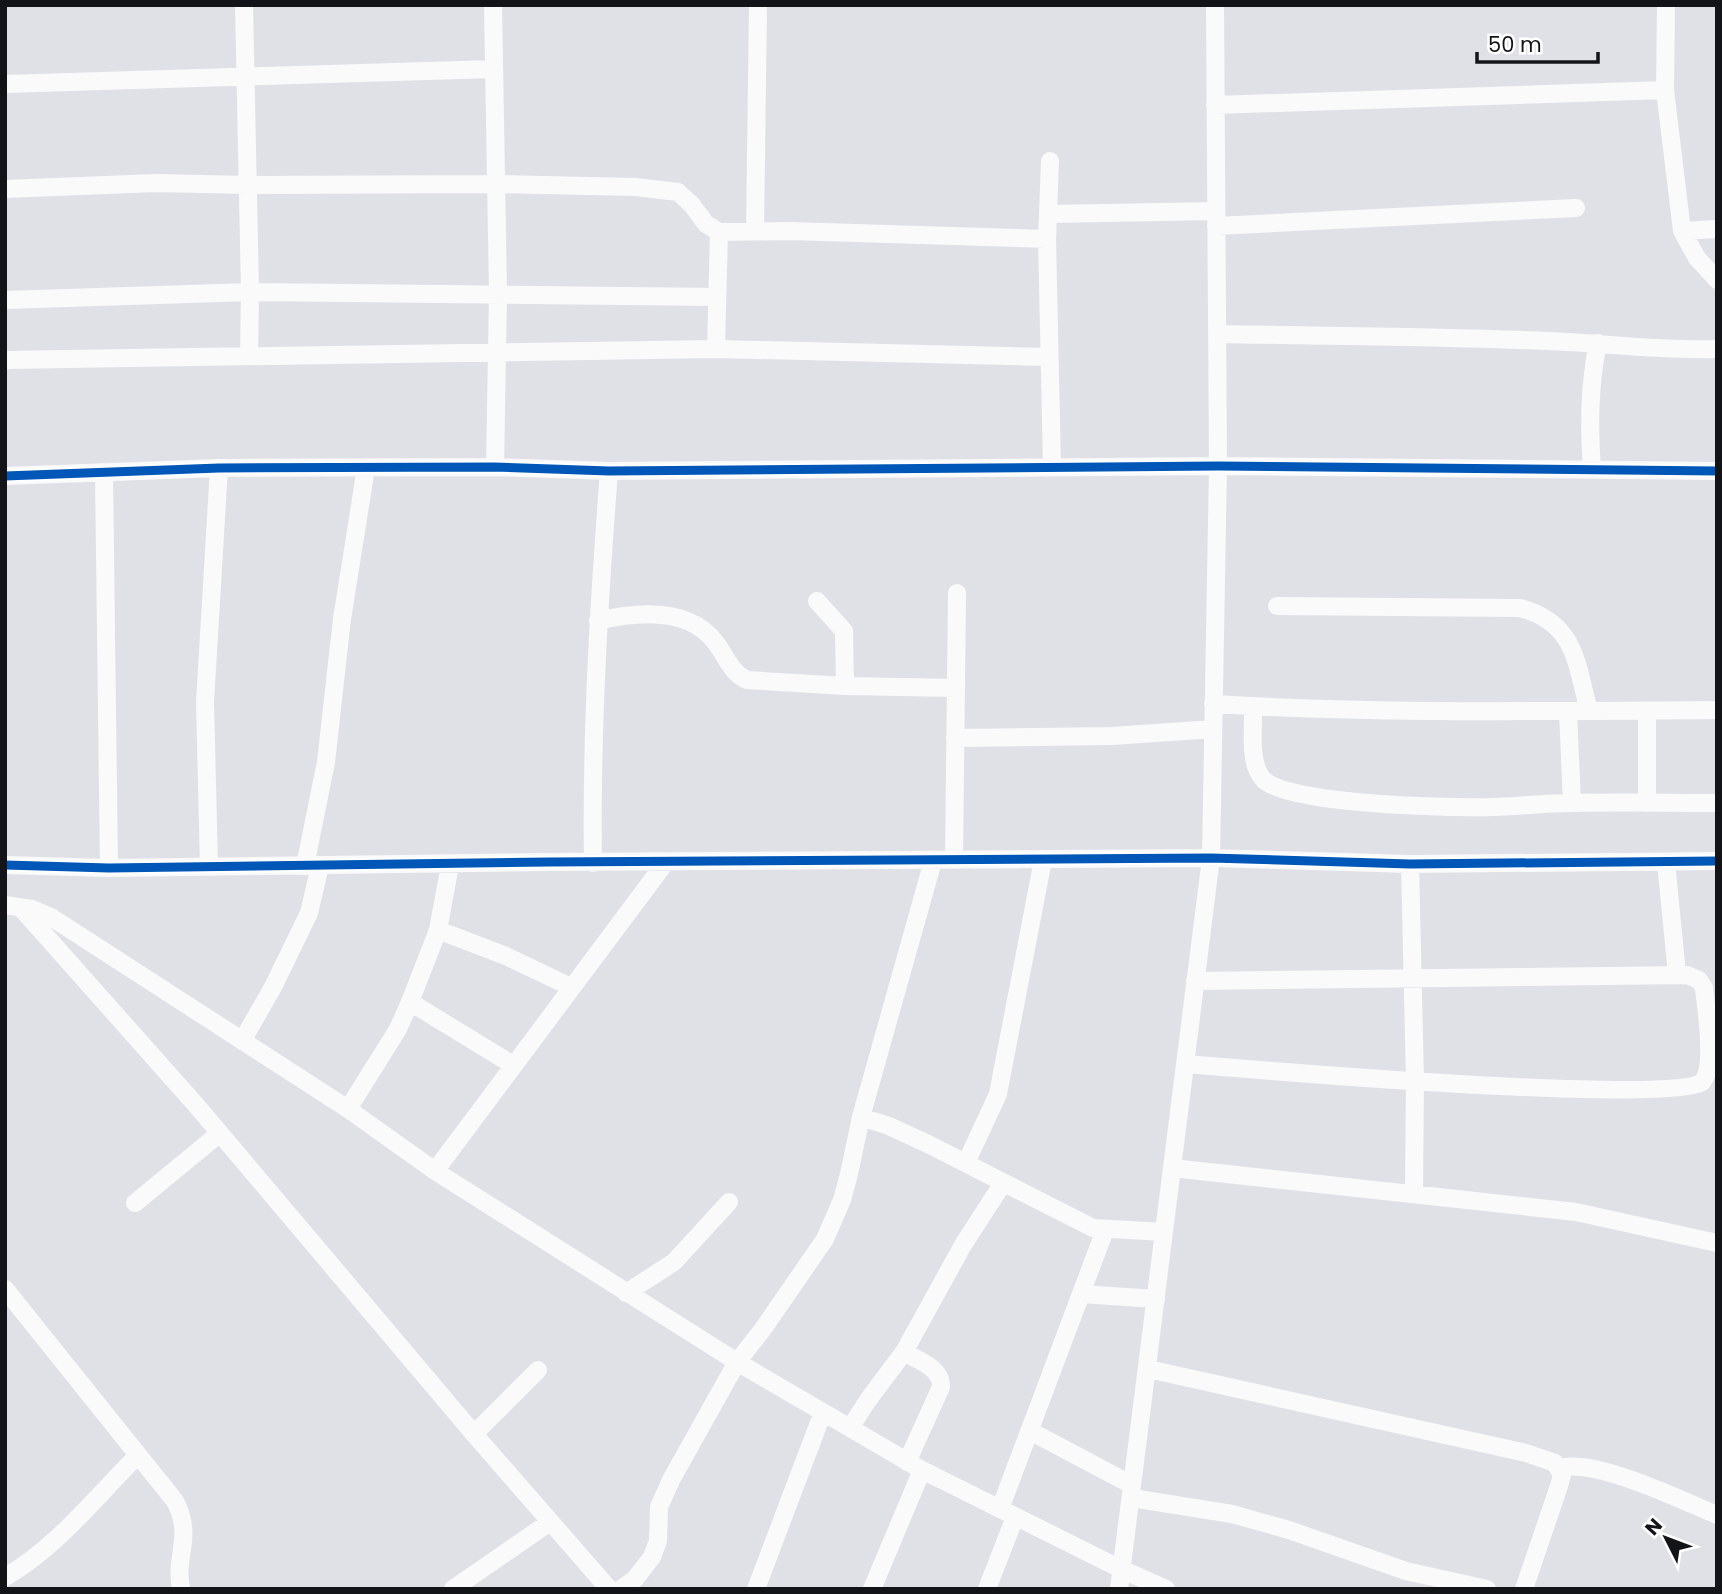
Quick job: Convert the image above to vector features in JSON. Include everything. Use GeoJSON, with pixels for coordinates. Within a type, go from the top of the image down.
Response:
{"type":"FeatureCollection","features":[{"type":"Feature","properties":{"kind":"street"},"geometry":{"type":"LineString","coordinates":[[244,5],[249,356]]}},
{"type":"Feature","properties":{"kind":"street"},"geometry":{"type":"LineString","coordinates":[[493,5],[498,293],[495,467]]}},
{"type":"Feature","properties":{"kind":"street"},"geometry":{"type":"LineString","coordinates":[[755,231],[758,5]]}},
{"type":"Feature","properties":{"kind":"street"},"geometry":{"type":"LineString","coordinates":[[1119,1589],[1210,858],[1218,466],[1215,5]]}},
{"type":"Feature","properties":{"kind":"street"},"geometry":{"type":"LineString","coordinates":[[1666,5],[1665,90],[1682,231],[1697,258],[1717,280]]}},
{"type":"Feature","properties":{"kind":"street"},"geometry":{"type":"LineString","coordinates":[[5,84],[494,69]]}},
{"type":"Feature","properties":{"kind":"street"},"geometry":{"type":"LineString","coordinates":[[1215,104],[1665,90]]}},
{"type":"Feature","properties":{"kind":"street"},"geometry":{"type":"LineString","coordinates":[[1050,161],[1048,239],[1052,466]]}},
{"type":"Feature","properties":{"kind":"street"},"geometry":{"type":"LineString","coordinates":[[5,189],[156,183],[497,184],[672,190],[682,194],[706,224],[719,232],[1048,239]]}},
{"type":"Feature","properties":{"kind":"street"},"geometry":{"type":"LineString","coordinates":[[1049,214],[1216,219],[1576,208]]}},
{"type":"Feature","properties":{"kind":"street"},"geometry":{"type":"LineString","coordinates":[[1682,231],[1717,229]]}},
{"type":"Feature","properties":{"kind":"street"},"geometry":{"type":"LineString","coordinates":[[716,349],[719,232]]}},
{"type":"Feature","properties":{"kind":"street"},"geometry":{"type":"LineString","coordinates":[[5,300],[250,292],[716,297]]}},
{"type":"Feature","properties":{"kind":"street"},"geometry":{"type":"LineString","coordinates":[[1217,334],[1441,337],[1598,343],[1688,350],[1717,349]]}},
{"type":"Feature","properties":{"kind":"street"},"geometry":{"type":"LineString","coordinates":[[1592,470],[1589,408],[1598,343]]}},
{"type":"Feature","properties":{"kind":"street"},"geometry":{"type":"LineString","coordinates":[[5,360],[716,349],[1049,357]]}},
{"type":"Feature","properties":{"kind":"street"},"geometry":{"type":"LineString","coordinates":[[5,476],[219,468],[495,467],[609,471],[1218,466],[1717,471]]}},
{"type":"Feature","properties":{"kind":"street"},"geometry":{"type":"LineString","coordinates":[[209,867],[205,702],[219,468]]}},
{"type":"Feature","properties":{"kind":"street"},"geometry":{"type":"LineString","coordinates":[[242,1041],[274,987],[309,913],[342,618],[366,468]]}},
{"type":"Feature","properties":{"kind":"street"},"geometry":{"type":"LineString","coordinates":[[593,863],[592,790],[598,621],[609,471]]}},
{"type":"Feature","properties":{"kind":"street"},"geometry":{"type":"LineString","coordinates":[[104,474],[109,868]]}},
{"type":"Feature","properties":{"kind":"street"},"geometry":{"type":"LineString","coordinates":[[954,860],[957,593]]}},
{"type":"Feature","properties":{"kind":"street"},"geometry":{"type":"LineString","coordinates":[[817,601],[844,631],[845,686]]}},
{"type":"Feature","properties":{"kind":"street"},"geometry":{"type":"LineString","coordinates":[[1277,606],[1527,610],[1555,625],[1569,640],[1589,711]]}},
{"type":"Feature","properties":{"kind":"street"},"geometry":{"type":"LineString","coordinates":[[598,621],[642,614],[689,622],[709,635],[740,677],[747,680],[845,686],[956,688]]}},
{"type":"Feature","properties":{"kind":"street"},"geometry":{"type":"LineString","coordinates":[[1213,704],[1568,712],[1717,710]]}},
{"type":"Feature","properties":{"kind":"street"},"geometry":{"type":"LineString","coordinates":[[1253,706],[1255,762],[1264,781],[1279,789],[1365,802],[1409,805],[1494,807],[1572,803],[1717,803]]}},
{"type":"Feature","properties":{"kind":"street"},"geometry":{"type":"LineString","coordinates":[[1647,711],[1647,803]]}},
{"type":"Feature","properties":{"kind":"street"},"geometry":{"type":"LineString","coordinates":[[1568,712],[1572,803]]}},
{"type":"Feature","properties":{"kind":"street"},"geometry":{"type":"LineString","coordinates":[[955,738],[1112,736],[1213,729]]}},
{"type":"Feature","properties":{"kind":"street"},"geometry":{"type":"LineString","coordinates":[[5,865],[109,868],[1210,858],[1410,864],[1717,861]]}},
{"type":"Feature","properties":{"kind":"street"},"geometry":{"type":"LineString","coordinates":[[621,1589],[635,1578],[652,1557],[659,1541],[659,1507],[671,1480],[737,1362],[825,1239],[846,1187],[861,1117],[933,860]]}},
{"type":"Feature","properties":{"kind":"street"},"geometry":{"type":"LineString","coordinates":[[966,1163],[998,1094],[1043,860]]}},
{"type":"Feature","properties":{"kind":"street"},"geometry":{"type":"LineString","coordinates":[[1666,862],[1677,974]]}},
{"type":"Feature","properties":{"kind":"street"},"geometry":{"type":"LineString","coordinates":[[435,1171],[665,863]]}},
{"type":"Feature","properties":{"kind":"street"},"geometry":{"type":"LineString","coordinates":[[1410,864],[1414,978],[1414,1194]]}},
{"type":"Feature","properties":{"kind":"street"},"geometry":{"type":"LineString","coordinates":[[348,1109],[398,1029],[410,1002],[438,930],[450,865]]}},
{"type":"Feature","properties":{"kind":"street"},"geometry":{"type":"LineString","coordinates":[[12,906],[51,918],[348,1109],[435,1171],[737,1362],[915,1466],[1166,1589]]}},
{"type":"Feature","properties":{"kind":"street"},"geometry":{"type":"LineString","coordinates":[[12,906],[220,1133],[474,1434],[609,1589]]}},
{"type":"Feature","properties":{"kind":"street"},"geometry":{"type":"LineString","coordinates":[[438,930],[506,956],[571,987]]}},
{"type":"Feature","properties":{"kind":"street"},"geometry":{"type":"LineString","coordinates":[[1185,1064],[1337,1077],[1650,1091],[1698,1085],[1706,1077],[1713,1044],[1704,988],[1699,980],[1677,974],[1195,981]]}},
{"type":"Feature","properties":{"kind":"street"},"geometry":{"type":"LineString","coordinates":[[410,1002],[513,1065]]}},
{"type":"Feature","properties":{"kind":"street"},"geometry":{"type":"LineString","coordinates":[[861,1117],[889,1126],[1093,1228],[1164,1232]]}},
{"type":"Feature","properties":{"kind":"street"},"geometry":{"type":"LineString","coordinates":[[135,1203],[220,1133]]}},
{"type":"Feature","properties":{"kind":"street"},"geometry":{"type":"LineString","coordinates":[[1172,1168],[1576,1212],[1717,1243]]}},
{"type":"Feature","properties":{"kind":"street"},"geometry":{"type":"LineString","coordinates":[[850,1428],[904,1352],[962,1245],[1003,1183]]}},
{"type":"Feature","properties":{"kind":"street"},"geometry":{"type":"LineString","coordinates":[[626,1293],[674,1262],[729,1202]]}},
{"type":"Feature","properties":{"kind":"street"},"geometry":{"type":"LineString","coordinates":[[986,1589],[1030,1432],[1105,1230]]}},
{"type":"Feature","properties":{"kind":"street"},"geometry":{"type":"LineString","coordinates":[[5,1289],[174,1501],[184,1522],[177,1586]]}},
{"type":"Feature","properties":{"kind":"street"},"geometry":{"type":"LineString","coordinates":[[1081,1294],[1156,1299]]}},
{"type":"Feature","properties":{"kind":"street"},"geometry":{"type":"LineString","coordinates":[[872,1589],[941,1387],[941,1379],[935,1370],[904,1352]]}},
{"type":"Feature","properties":{"kind":"street"},"geometry":{"type":"LineString","coordinates":[[1148,1369],[1548,1459],[1560,1468],[1562,1475],[1524,1589]]}},
{"type":"Feature","properties":{"kind":"street"},"geometry":{"type":"LineString","coordinates":[[474,1434],[538,1370]]}},
{"type":"Feature","properties":{"kind":"street"},"geometry":{"type":"LineString","coordinates":[[756,1589],[823,1412]]}},
{"type":"Feature","properties":{"kind":"street"},"geometry":{"type":"LineString","coordinates":[[1030,1432],[1132,1492],[1232,1514],[1289,1530],[1406,1571],[1487,1589]]}},
{"type":"Feature","properties":{"kind":"street"},"geometry":{"type":"LineString","coordinates":[[5,1577],[43,1550],[137,1456]]}},
{"type":"Feature","properties":{"kind":"street"},"geometry":{"type":"LineString","coordinates":[[1560,1468],[1570,1465],[1589,1468],[1645,1485],[1717,1515]]}},
{"type":"Feature","properties":{"kind":"street"},"geometry":{"type":"LineString","coordinates":[[453,1589],[550,1521]]}},
{"type":"Feature","properties":{"kind":"street"},"geometry":{"type":"LineString","coordinates":[[1399,1589],[1406,1571]]}},
{"type":"Feature","properties":{"kind":"cycle path"},"geometry":{"type":"LineString","coordinates":[[5,476],[219,468],[495,467],[609,471],[1218,466],[1717,471]]}},
{"type":"Feature","properties":{"kind":"cycle path"},"geometry":{"type":"LineString","coordinates":[[5,865],[109,868],[1211,858],[1410,864],[1717,861]]}}]}
